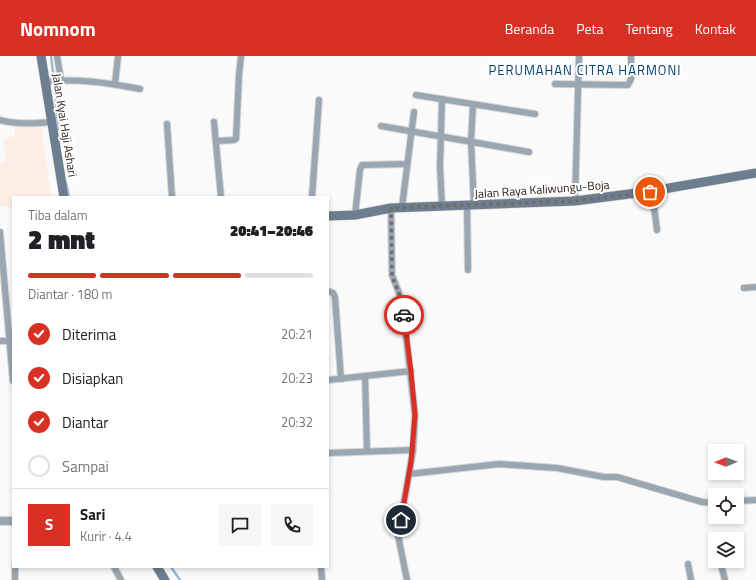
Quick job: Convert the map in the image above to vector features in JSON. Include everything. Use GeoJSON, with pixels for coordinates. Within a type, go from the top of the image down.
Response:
{"type":"FeatureCollection","features":[{"type":"Feature","properties":{"kind":"main road","name":"Jalan Kyai Haji Ashari"},"geometry":{"type":"LineString","coordinates":[[42,56],[48,81],[52,122],[64,196]]}},
{"type":"Feature","properties":{"kind":"main road","name":"Jalan Raya Kaliwungu-Boja"},"geometry":{"type":"LineString","coordinates":[[329,216],[355,215],[402,207],[442,207],[575,201],[652,192],[756,173]]}},
{"type":"Feature","properties":{"kind":"main road"},"geometry":{"type":"LineString","coordinates":[[158,568],[165,580]]}},
{"type":"Feature","properties":{"kind":"street"},"geometry":{"type":"LineString","coordinates":[[57,56],[60,80]]}},
{"type":"Feature","properties":{"kind":"street"},"geometry":{"type":"LineString","coordinates":[[115,84],[118,56]]}},
{"type":"Feature","properties":{"kind":"street"},"geometry":{"type":"LineString","coordinates":[[217,141],[236,139],[241,56]]}},
{"type":"Feature","properties":{"kind":"street"},"geometry":{"type":"LineString","coordinates":[[575,201],[579,56]]}},
{"type":"Feature","properties":{"kind":"street"},"geometry":{"type":"LineString","coordinates":[[555,84],[628,85],[630,79],[631,56]]}},
{"type":"Feature","properties":{"kind":"street"},"geometry":{"type":"LineString","coordinates":[[48,81],[60,80],[115,84],[140,90]]}},
{"type":"Feature","properties":{"kind":"street"},"geometry":{"type":"LineString","coordinates":[[416,95],[535,114]]}},
{"type":"Feature","properties":{"kind":"street"},"geometry":{"type":"LineString","coordinates":[[442,99],[440,167],[442,207]]}},
{"type":"Feature","properties":{"kind":"street"},"geometry":{"type":"LineString","coordinates":[[312,196],[319,100]]}},
{"type":"Feature","properties":{"kind":"street"},"geometry":{"type":"LineString","coordinates":[[468,270],[473,105]]}},
{"type":"Feature","properties":{"kind":"street"},"geometry":{"type":"LineString","coordinates":[[402,207],[414,112]]}},
{"type":"Feature","properties":{"kind":"street"},"geometry":{"type":"LineString","coordinates":[[0,120],[11,123],[25,124],[52,122]]}},
{"type":"Feature","properties":{"kind":"street"},"geometry":{"type":"LineString","coordinates":[[214,122],[217,141],[221,196]]}},
{"type":"Feature","properties":{"kind":"street"},"geometry":{"type":"LineString","coordinates":[[167,124],[172,196]]}},
{"type":"Feature","properties":{"kind":"street"},"geometry":{"type":"LineString","coordinates":[[381,126],[441,135],[528,152]]}},
{"type":"Feature","properties":{"kind":"street"},"geometry":{"type":"LineString","coordinates":[[355,215],[360,170],[362,165],[407,164]]}},
{"type":"Feature","properties":{"kind":"street"},"geometry":{"type":"LineString","coordinates":[[652,192],[657,230]]}},
{"type":"Feature","properties":{"kind":"street"},"geometry":{"type":"LineString","coordinates":[[391,208],[392,276],[401,302],[411,372],[415,415],[413,450],[398,535],[407,580]]}},
{"type":"Feature","properties":{"kind":"street"},"geometry":{"type":"LineString","coordinates":[[0,232],[12,371]]}},
{"type":"Feature","properties":{"kind":"street"},"geometry":{"type":"LineString","coordinates":[[744,288],[756,287]]}},
{"type":"Feature","properties":{"kind":"street"},"geometry":{"type":"LineString","coordinates":[[329,291],[333,292],[335,297],[341,379]]}},
{"type":"Feature","properties":{"kind":"street"},"geometry":{"type":"LineString","coordinates":[[0,342],[9,341]]}},
{"type":"Feature","properties":{"kind":"street"},"geometry":{"type":"LineString","coordinates":[[329,380],[411,372]]}},
{"type":"Feature","properties":{"kind":"street"},"geometry":{"type":"LineString","coordinates":[[365,376],[368,451]]}},
{"type":"Feature","properties":{"kind":"street"},"geometry":{"type":"LineString","coordinates":[[329,453],[413,450]]}},
{"type":"Feature","properties":{"kind":"street"},"geometry":{"type":"LineString","coordinates":[[409,474],[499,464],[557,468],[604,477],[617,477],[708,502]]}},
{"type":"Feature","properties":{"kind":"street"},"geometry":{"type":"LineString","coordinates":[[744,501],[756,500]]}},
{"type":"Feature","properties":{"kind":"street"},"geometry":{"type":"LineString","coordinates":[[0,521],[12,521]]}},
{"type":"Feature","properties":{"kind":"street"},"geometry":{"type":"LineString","coordinates":[[688,564],[691,580]]}},
{"type":"Feature","properties":{"kind":"street"},"geometry":{"type":"LineString","coordinates":[[15,568],[15,580]]}},
{"type":"Feature","properties":{"kind":"street"},"geometry":{"type":"LineString","coordinates":[[115,568],[121,580]]}},
{"type":"Feature","properties":{"kind":"street"},"geometry":{"type":"LineString","coordinates":[[321,568],[322,580]]}},
{"type":"Feature","properties":{"kind":"street"},"geometry":{"type":"LineString","coordinates":[[722,568],[725,580]]}},
{"type":"Feature","properties":{"kind":"shaded area"},"geometry":{"type":"Polygon","coordinates":[[[41,124],[51,196],[12,196],[12,207],[0,207],[0,163],[5,162],[4,138],[15,136],[15,126],[41,124]]]}},
{"type":"Feature","properties":{"kind":"waterway"},"geometry":{"type":"LineString","coordinates":[[51,56],[58,130]]}},
{"type":"Feature","properties":{"kind":"waterway"},"geometry":{"type":"LineString","coordinates":[[66,182],[69,196]]}},
{"type":"Feature","properties":{"kind":"waterway"},"geometry":{"type":"LineString","coordinates":[[172,568],[180,580]]}},
{"type":"Feature","properties":{"kind":"way so far"},"geometry":{"type":"LineString","coordinates":[[404,315],[399,293],[392,276],[391,208],[575,201],[650,192]]}},
{"type":"Feature","properties":{"kind":"district","name":"PERUMAHAN CITRA HARMONI"},"geometry":{"type":"Point","coordinates":[585,70]}},
{"type":"Feature","properties":{"kind":"route"},"geometry":{"type":"LineString","coordinates":[[401,520],[413,450],[415,424],[411,372],[404,315]]}}]}
